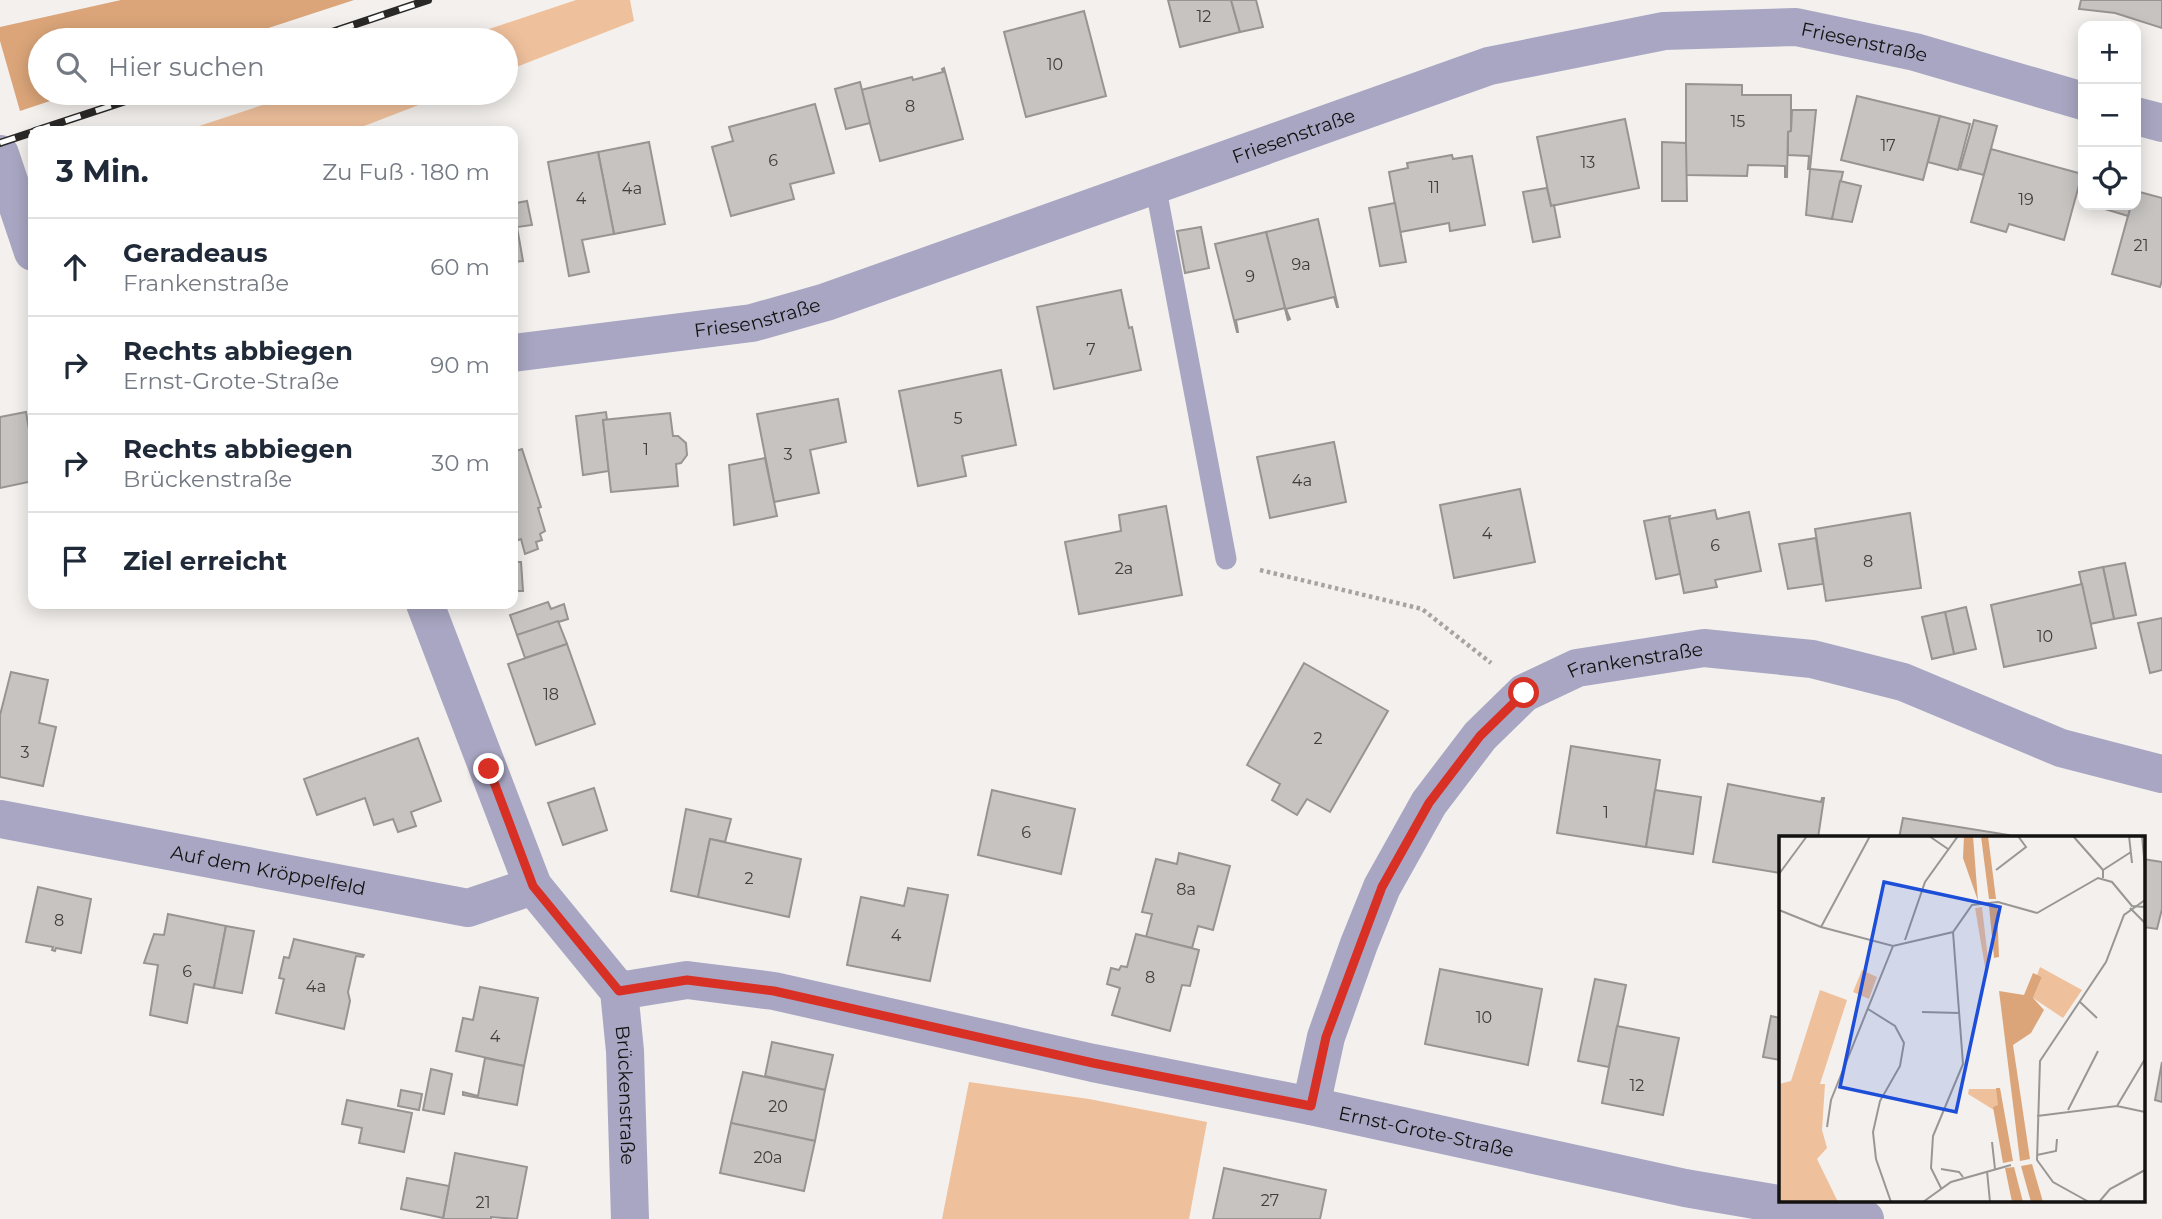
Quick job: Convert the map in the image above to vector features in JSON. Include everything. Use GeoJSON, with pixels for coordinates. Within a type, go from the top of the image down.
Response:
{"type":"FeatureCollection","features":[{"type":"Feature","properties":{"kind":"street","name":"Friesenstraße"},"geometry":{"type":"LineString","coordinates":[[518,352],[752,323],[826,302],[1489,66],[1664,31],[1796,27],[1915,52],[2078,99]]}},
{"type":"Feature","properties":{"kind":"street"},"geometry":{"type":"LineString","coordinates":[[2141,117],[2162,123]]}},
{"type":"Feature","properties":{"kind":"street"},"geometry":{"type":"LineString","coordinates":[[4,167],[28,237]]}},
{"type":"Feature","properties":{"kind":"street"},"geometry":{"type":"LineString","coordinates":[[427,609],[533,886],[619,991]]}},
{"type":"Feature","properties":{"kind":"street","name":"Frankenstraße"},"geometry":{"type":"LineString","coordinates":[[1311,1106],[1326,1037],[1359,944],[1382,887],[1429,803],[1480,736],[1524,693],[1577,668],[1704,648],[1812,659],[1903,682],[2061,748],[2162,774]]}},
{"type":"Feature","properties":{"kind":"street","name":"Auf dem Kröppelfeld"},"geometry":{"type":"LineString","coordinates":[[0,818],[468,908],[533,886]]}},
{"type":"Feature","properties":{"kind":"street","name":"Ernst-Grote-Straße"},"geometry":{"type":"LineString","coordinates":[[619,991],[687,980],[774,991],[1093,1063],[1311,1106],[1685,1188],[1865,1219]]}},
{"type":"Feature","properties":{"kind":"street","name":"Brückenstraße"},"geometry":{"type":"LineString","coordinates":[[619,991],[625,1051],[630,1219]]}},
{"type":"Feature","properties":{"kind":"lane"},"geometry":{"type":"LineString","coordinates":[[1155,184],[1226,559]]}},
{"type":"Feature","properties":{"kind":"path"},"geometry":{"type":"LineString","coordinates":[[1259,569],[1422,609],[1489,661]]}},
{"type":"Feature","properties":{"kind":"shaded area"},"geometry":{"type":"Polygon","coordinates":[[[121,0],[354,0],[269,28],[28,28],[28,105],[38,105],[20,111],[0,41],[0,27],[121,0]]]}},
{"type":"Feature","properties":{"kind":"shaded area"},"geometry":{"type":"Polygon","coordinates":[[[576,0],[630,0],[634,21],[518,66],[518,28],[492,28],[576,0]]]}},
{"type":"Feature","properties":{"kind":"shaded area"},"geometry":{"type":"Polygon","coordinates":[[[263,105],[419,105],[364,126],[199,126],[263,105]]]}},
{"type":"Feature","properties":{"kind":"shaded area"},"geometry":{"type":"Polygon","coordinates":[[[969,1082],[1089,1099],[1207,1122],[1189,1219],[942,1219],[969,1082]]]}},
{"type":"Feature","properties":{"kind":"building"},"geometry":{"type":"Polygon","coordinates":[[[1168,0],[1231,0],[1240,32],[1180,47],[1168,0]]]}},
{"type":"Feature","properties":{"kind":"building"},"geometry":{"type":"Polygon","coordinates":[[[1231,0],[1256,0],[1263,27],[1240,32],[1231,0]]]}},
{"type":"Feature","properties":{"kind":"building"},"geometry":{"type":"Polygon","coordinates":[[[2081,0],[2162,0],[2162,28],[2115,13],[2079,9],[2081,0]]]}},
{"type":"Feature","properties":{"kind":"building"},"geometry":{"type":"Polygon","coordinates":[[[1084,11],[1106,96],[1026,117],[1004,32],[1084,11]]]}},
{"type":"Feature","properties":{"kind":"building"},"geometry":{"type":"Polygon","coordinates":[[[944,68],[963,139],[880,161],[861,90],[912,77],[913,80],[943,72],[944,68]]]}},
{"type":"Feature","properties":{"kind":"building"},"geometry":{"type":"Polygon","coordinates":[[[860,82],[870,123],[846,129],[835,89],[860,82]]]}},
{"type":"Feature","properties":{"kind":"building"},"geometry":{"type":"Polygon","coordinates":[[[1686,84],[1742,85],[1742,95],[1791,95],[1787,177],[1785,166],[1748,165],[1747,176],[1686,175],[1686,84]]]}},
{"type":"Feature","properties":{"kind":"building"},"geometry":{"type":"Polygon","coordinates":[[[1857,96],[1940,116],[1923,180],[1841,160],[1857,96]]]}},
{"type":"Feature","properties":{"kind":"building"},"geometry":{"type":"Polygon","coordinates":[[[815,104],[834,173],[790,184],[794,199],[731,216],[712,147],[733,141],[729,127],[815,104]]]}},
{"type":"Feature","properties":{"kind":"building"},"geometry":{"type":"Polygon","coordinates":[[[1792,110],[1816,110],[1810,169],[1809,156],[1788,155],[1792,110]]]}},
{"type":"Feature","properties":{"kind":"building"},"geometry":{"type":"Polygon","coordinates":[[[1940,116],[1970,124],[1958,170],[1928,162],[1940,116]]]}},
{"type":"Feature","properties":{"kind":"building"},"geometry":{"type":"Polygon","coordinates":[[[1625,119],[1639,188],[1551,206],[1537,137],[1625,119]]]}},
{"type":"Feature","properties":{"kind":"building"},"geometry":{"type":"Polygon","coordinates":[[[1974,120],[1997,126],[1984,175],[1960,169],[1974,120]]]}},
{"type":"Feature","properties":{"kind":"building"},"geometry":{"type":"Polygon","coordinates":[[[649,142],[665,224],[614,234],[598,152],[649,142]]]}},
{"type":"Feature","properties":{"kind":"building"},"geometry":{"type":"Polygon","coordinates":[[[1662,142],[1686,143],[1687,201],[1662,201],[1662,142]]]}},
{"type":"Feature","properties":{"kind":"building"},"geometry":{"type":"Polygon","coordinates":[[[1991,149],[2078,173],[2078,189],[2064,240],[2009,224],[2006,232],[1971,222],[1991,149]]]}},
{"type":"Feature","properties":{"kind":"building"},"geometry":{"type":"Polygon","coordinates":[[[598,152],[614,234],[582,240],[589,272],[569,276],[548,162],[598,152]]]}},
{"type":"Feature","properties":{"kind":"building"},"geometry":{"type":"Polygon","coordinates":[[[1452,155],[1453,159],[1472,156],[1485,225],[1450,231],[1449,223],[1400,232],[1389,172],[1408,168],[1407,163],[1452,155]]]}},
{"type":"Feature","properties":{"kind":"building"},"geometry":{"type":"Polygon","coordinates":[[[1810,169],[1843,172],[1832,219],[1806,215],[1810,169]]]}},
{"type":"Feature","properties":{"kind":"building"},"geometry":{"type":"Polygon","coordinates":[[[1840,181],[1861,186],[1852,222],[1832,219],[1840,181]]]}},
{"type":"Feature","properties":{"kind":"building"},"geometry":{"type":"Polygon","coordinates":[[[1547,188],[1551,206],[1554,205],[1560,237],[1533,242],[1523,192],[1547,188]]]}},
{"type":"Feature","properties":{"kind":"building"},"geometry":{"type":"Polygon","coordinates":[[[2141,192],[2162,198],[2160,287],[2112,274],[2130,210],[2141,210],[2141,192]]]}},
{"type":"Feature","properties":{"kind":"building"},"geometry":{"type":"Polygon","coordinates":[[[527,201],[532,225],[518,227],[518,203],[527,201]]]}},
{"type":"Feature","properties":{"kind":"building"},"geometry":{"type":"Polygon","coordinates":[[[1395,203],[1406,262],[1380,266],[1369,208],[1395,203]]]}},
{"type":"Feature","properties":{"kind":"building"},"geometry":{"type":"Polygon","coordinates":[[[2108,210],[2130,210],[2128,216],[2108,210]]]}},
{"type":"Feature","properties":{"kind":"building"},"geometry":{"type":"Polygon","coordinates":[[[1318,219],[1338,307],[1334,297],[1286,309],[1290,319],[1288,320],[1266,232],[1318,219]]]}},
{"type":"Feature","properties":{"kind":"building"},"geometry":{"type":"Polygon","coordinates":[[[1201,227],[1209,268],[1185,273],[1177,231],[1201,227]]]}},
{"type":"Feature","properties":{"kind":"building"},"geometry":{"type":"Polygon","coordinates":[[[1266,232],[1285,308],[1236,320],[1237,332],[1215,244],[1266,232]]]}},
{"type":"Feature","properties":{"kind":"building"},"geometry":{"type":"Polygon","coordinates":[[[518,233],[523,261],[518,262],[518,233]]]}},
{"type":"Feature","properties":{"kind":"building"},"geometry":{"type":"Polygon","coordinates":[[[1121,290],[1141,370],[1054,389],[1037,307],[1121,290]]]}},
{"type":"Feature","properties":{"kind":"building"},"geometry":{"type":"Polygon","coordinates":[[[1001,370],[1016,445],[962,456],[966,476],[918,486],[899,391],[1001,370]]]}},
{"type":"Feature","properties":{"kind":"building"},"geometry":{"type":"Polygon","coordinates":[[[838,399],[846,442],[810,450],[819,493],[774,502],[757,414],[838,399]]]}},
{"type":"Feature","properties":{"kind":"building"},"geometry":{"type":"Polygon","coordinates":[[[26,412],[28,482],[0,488],[0,417],[26,412]]]}},
{"type":"Feature","properties":{"kind":"building"},"geometry":{"type":"Polygon","coordinates":[[[606,412],[607,420],[603,420],[609,471],[583,475],[576,416],[606,412]]]}},
{"type":"Feature","properties":{"kind":"building"},"geometry":{"type":"Polygon","coordinates":[[[670,413],[673,436],[678,436],[686,443],[687,455],[681,463],[676,464],[678,486],[611,492],[603,420],[670,413]]]}},
{"type":"Feature","properties":{"kind":"building"},"geometry":{"type":"Polygon","coordinates":[[[1334,442],[1346,502],[1270,518],[1257,457],[1334,442]]]}},
{"type":"Feature","properties":{"kind":"building"},"geometry":{"type":"Polygon","coordinates":[[[522,449],[541,507],[538,508],[545,531],[540,534],[542,540],[536,542],[538,549],[525,554],[521,539],[518,540],[518,450],[522,449]]]}},
{"type":"Feature","properties":{"kind":"building"},"geometry":{"type":"Polygon","coordinates":[[[765,458],[777,516],[734,525],[729,465],[765,458]]]}},
{"type":"Feature","properties":{"kind":"building"},"geometry":{"type":"Polygon","coordinates":[[[1520,489],[1535,562],[1454,578],[1440,505],[1520,489]]]}},
{"type":"Feature","properties":{"kind":"building"},"geometry":{"type":"Polygon","coordinates":[[[1166,506],[1182,595],[1079,614],[1065,542],[1121,531],[1119,515],[1166,506]]]}},
{"type":"Feature","properties":{"kind":"building"},"geometry":{"type":"Polygon","coordinates":[[[1715,510],[1717,519],[1749,512],[1761,571],[1715,580],[1717,587],[1684,593],[1669,519],[1715,510]]]}},
{"type":"Feature","properties":{"kind":"building"},"geometry":{"type":"Polygon","coordinates":[[[1910,513],[1921,588],[1826,601],[1815,529],[1910,513]]]}},
{"type":"Feature","properties":{"kind":"building"},"geometry":{"type":"Polygon","coordinates":[[[1670,516],[1680,574],[1656,579],[1644,521],[1670,516]]]}},
{"type":"Feature","properties":{"kind":"building"},"geometry":{"type":"Polygon","coordinates":[[[1816,538],[1823,584],[1788,589],[1779,544],[1816,538]]]}},
{"type":"Feature","properties":{"kind":"building"},"geometry":{"type":"Polygon","coordinates":[[[518,562],[521,562],[523,591],[518,591],[518,562]]]}},
{"type":"Feature","properties":{"kind":"building"},"geometry":{"type":"Polygon","coordinates":[[[2125,563],[2136,615],[2114,619],[2103,567],[2125,563]]]}},
{"type":"Feature","properties":{"kind":"building"},"geometry":{"type":"Polygon","coordinates":[[[2103,567],[2114,619],[2090,624],[2079,572],[2103,567]]]}},
{"type":"Feature","properties":{"kind":"building"},"geometry":{"type":"Polygon","coordinates":[[[2082,584],[2096,648],[2004,667],[1991,605],[2082,584]]]}},
{"type":"Feature","properties":{"kind":"building"},"geometry":{"type":"Polygon","coordinates":[[[548,602],[551,609],[564,604],[568,619],[517,635],[510,615],[548,602]]]}},
{"type":"Feature","properties":{"kind":"building"},"geometry":{"type":"Polygon","coordinates":[[[1966,607],[1976,649],[1954,654],[1945,612],[1966,607]]]}},
{"type":"Feature","properties":{"kind":"building"},"geometry":{"type":"Polygon","coordinates":[[[1945,612],[1954,654],[1932,659],[1922,617],[1945,612]]]}},
{"type":"Feature","properties":{"kind":"building"},"geometry":{"type":"Polygon","coordinates":[[[2162,618],[2162,670],[2150,673],[2138,623],[2162,618]]]}},
{"type":"Feature","properties":{"kind":"building"},"geometry":{"type":"Polygon","coordinates":[[[558,621],[567,644],[525,658],[517,635],[558,621]]]}},
{"type":"Feature","properties":{"kind":"building"},"geometry":{"type":"Polygon","coordinates":[[[567,644],[595,724],[536,745],[508,664],[567,644]]]}},
{"type":"Feature","properties":{"kind":"building"},"geometry":{"type":"Polygon","coordinates":[[[1304,663],[1388,711],[1330,812],[1307,799],[1297,815],[1272,800],[1280,784],[1247,765],[1304,663]]]}},
{"type":"Feature","properties":{"kind":"building"},"geometry":{"type":"Polygon","coordinates":[[[11,672],[48,680],[39,723],[56,727],[43,786],[0,777],[0,715],[11,672]]]}},
{"type":"Feature","properties":{"kind":"building"},"geometry":{"type":"Polygon","coordinates":[[[418,738],[441,801],[411,812],[416,826],[398,832],[393,819],[374,825],[365,798],[317,815],[304,779],[418,738]]]}},
{"type":"Feature","properties":{"kind":"building"},"geometry":{"type":"Polygon","coordinates":[[[1571,746],[1660,760],[1646,847],[1557,833],[1571,746]]]}},
{"type":"Feature","properties":{"kind":"building"},"geometry":{"type":"Polygon","coordinates":[[[1728,784],[1821,802],[1824,798],[1818,836],[1779,836],[1779,873],[1713,862],[1728,784]]]}},
{"type":"Feature","properties":{"kind":"building"},"geometry":{"type":"Polygon","coordinates":[[[594,788],[607,830],[563,845],[548,803],[594,788]]]}},
{"type":"Feature","properties":{"kind":"building"},"geometry":{"type":"Polygon","coordinates":[[[992,790],[1075,809],[1061,874],[978,855],[992,790]]]}},
{"type":"Feature","properties":{"kind":"building"},"geometry":{"type":"Polygon","coordinates":[[[1655,790],[1701,797],[1693,854],[1646,847],[1655,790]]]}},
{"type":"Feature","properties":{"kind":"building"},"geometry":{"type":"Polygon","coordinates":[[[686,809],[731,819],[725,842],[710,839],[698,897],[671,891],[686,809]]]}},
{"type":"Feature","properties":{"kind":"building"},"geometry":{"type":"Polygon","coordinates":[[[1903,818],[2009,835],[2009,836],[1899,836],[1903,818]]]}},
{"type":"Feature","properties":{"kind":"building"},"geometry":{"type":"Polygon","coordinates":[[[710,839],[801,859],[789,917],[698,897],[710,839]]]}},
{"type":"Feature","properties":{"kind":"building"},"geometry":{"type":"Polygon","coordinates":[[[1179,853],[1230,866],[1213,930],[1198,926],[1192,948],[1146,937],[1152,914],[1142,912],[1156,859],[1177,864],[1179,853]]]}},
{"type":"Feature","properties":{"kind":"building"},"geometry":{"type":"Polygon","coordinates":[[[2144,859],[2162,862],[2162,909],[2157,929],[2144,927],[2144,859]]]}},
{"type":"Feature","properties":{"kind":"building"},"geometry":{"type":"Polygon","coordinates":[[[38,887],[91,899],[81,953],[56,948],[55,951],[52,950],[53,947],[26,942],[38,887]]]}},
{"type":"Feature","properties":{"kind":"building"},"geometry":{"type":"Polygon","coordinates":[[[908,888],[948,895],[930,981],[847,965],[861,897],[904,906],[908,888]]]}},
{"type":"Feature","properties":{"kind":"building"},"geometry":{"type":"Polygon","coordinates":[[[168,914],[226,926],[214,988],[194,984],[187,1023],[150,1015],[158,965],[144,963],[154,934],[164,935],[168,914]]]}},
{"type":"Feature","properties":{"kind":"building"},"geometry":{"type":"Polygon","coordinates":[[[226,926],[254,931],[242,993],[214,988],[226,926]]]}},
{"type":"Feature","properties":{"kind":"building"},"geometry":{"type":"Polygon","coordinates":[[[1136,934],[1199,950],[1190,986],[1182,985],[1170,1031],[1112,1015],[1120,988],[1107,984],[1111,968],[1119,970],[1121,966],[1127,967],[1136,934]]]}},
{"type":"Feature","properties":{"kind":"building"},"geometry":{"type":"Polygon","coordinates":[[[294,939],[364,955],[356,956],[344,1029],[276,1013],[284,979],[279,978],[284,957],[289,958],[294,939]]]}},
{"type":"Feature","properties":{"kind":"building"},"geometry":{"type":"Polygon","coordinates":[[[1440,969],[1542,989],[1528,1065],[1425,1044],[1440,969]]]}},
{"type":"Feature","properties":{"kind":"building"},"geometry":{"type":"Polygon","coordinates":[[[1595,979],[1626,985],[1609,1067],[1578,1061],[1595,979]]]}},
{"type":"Feature","properties":{"kind":"building"},"geometry":{"type":"Polygon","coordinates":[[[480,987],[538,998],[524,1066],[456,1051],[463,1018],[473,1020],[480,987]]]}},
{"type":"Feature","properties":{"kind":"building"},"geometry":{"type":"Polygon","coordinates":[[[1771,1016],[1779,1018],[1779,1060],[1763,1057],[1771,1016]]]}},
{"type":"Feature","properties":{"kind":"building"},"geometry":{"type":"Polygon","coordinates":[[[1617,1026],[1679,1038],[1663,1115],[1602,1103],[1617,1026]]]}},
{"type":"Feature","properties":{"kind":"building"},"geometry":{"type":"Polygon","coordinates":[[[772,1042],[833,1055],[825,1090],[765,1076],[772,1042]]]}},
{"type":"Feature","properties":{"kind":"building"},"geometry":{"type":"Polygon","coordinates":[[[485,1058],[524,1066],[517,1105],[463,1095],[463,1092],[478,1096],[485,1058]]]}},
{"type":"Feature","properties":{"kind":"building"},"geometry":{"type":"Polygon","coordinates":[[[2162,1062],[2162,1102],[2155,1100],[2162,1062]]]}},
{"type":"Feature","properties":{"kind":"building"},"geometry":{"type":"Polygon","coordinates":[[[431,1069],[452,1074],[444,1114],[423,1110],[431,1069]]]}},
{"type":"Feature","properties":{"kind":"building"},"geometry":{"type":"Polygon","coordinates":[[[743,1072],[825,1090],[815,1141],[731,1123],[743,1072]]]}},
{"type":"Feature","properties":{"kind":"building"},"geometry":{"type":"Polygon","coordinates":[[[401,1090],[422,1094],[419,1110],[398,1106],[401,1090]]]}},
{"type":"Feature","properties":{"kind":"building"},"geometry":{"type":"Polygon","coordinates":[[[347,1100],[412,1113],[404,1152],[359,1143],[362,1128],[342,1124],[347,1100]]]}},
{"type":"Feature","properties":{"kind":"building"},"geometry":{"type":"Polygon","coordinates":[[[731,1123],[815,1141],[804,1191],[720,1173],[731,1123]]]}},
{"type":"Feature","properties":{"kind":"building"},"geometry":{"type":"Polygon","coordinates":[[[455,1153],[527,1167],[517,1219],[443,1219],[455,1153]]]}},
{"type":"Feature","properties":{"kind":"building"},"geometry":{"type":"Polygon","coordinates":[[[1224,1168],[1326,1190],[1320,1219],[1213,1219],[1224,1168]]]}},
{"type":"Feature","properties":{"kind":"building"},"geometry":{"type":"Polygon","coordinates":[[[407,1178],[449,1186],[443,1218],[401,1209],[407,1178]]]}},
{"type":"Feature","properties":{"kind":"railway"},"geometry":{"type":"LineString","coordinates":[[344,28],[428,0]]}},
{"type":"Feature","properties":{"kind":"railway"},"geometry":{"type":"LineString","coordinates":[[50,126],[114,105]]}},
{"type":"Feature","properties":{"kind":"railway"},"geometry":{"type":"LineString","coordinates":[[0,143],[28,134]]}},
{"type":"Feature","properties":{"kind":"route"},"geometry":{"type":"LineString","coordinates":[[489,769],[533,886],[619,991],[687,980],[774,991],[1093,1063],[1311,1106],[1326,1037],[1382,887],[1429,803],[1480,736],[1524,693]]}}]}
